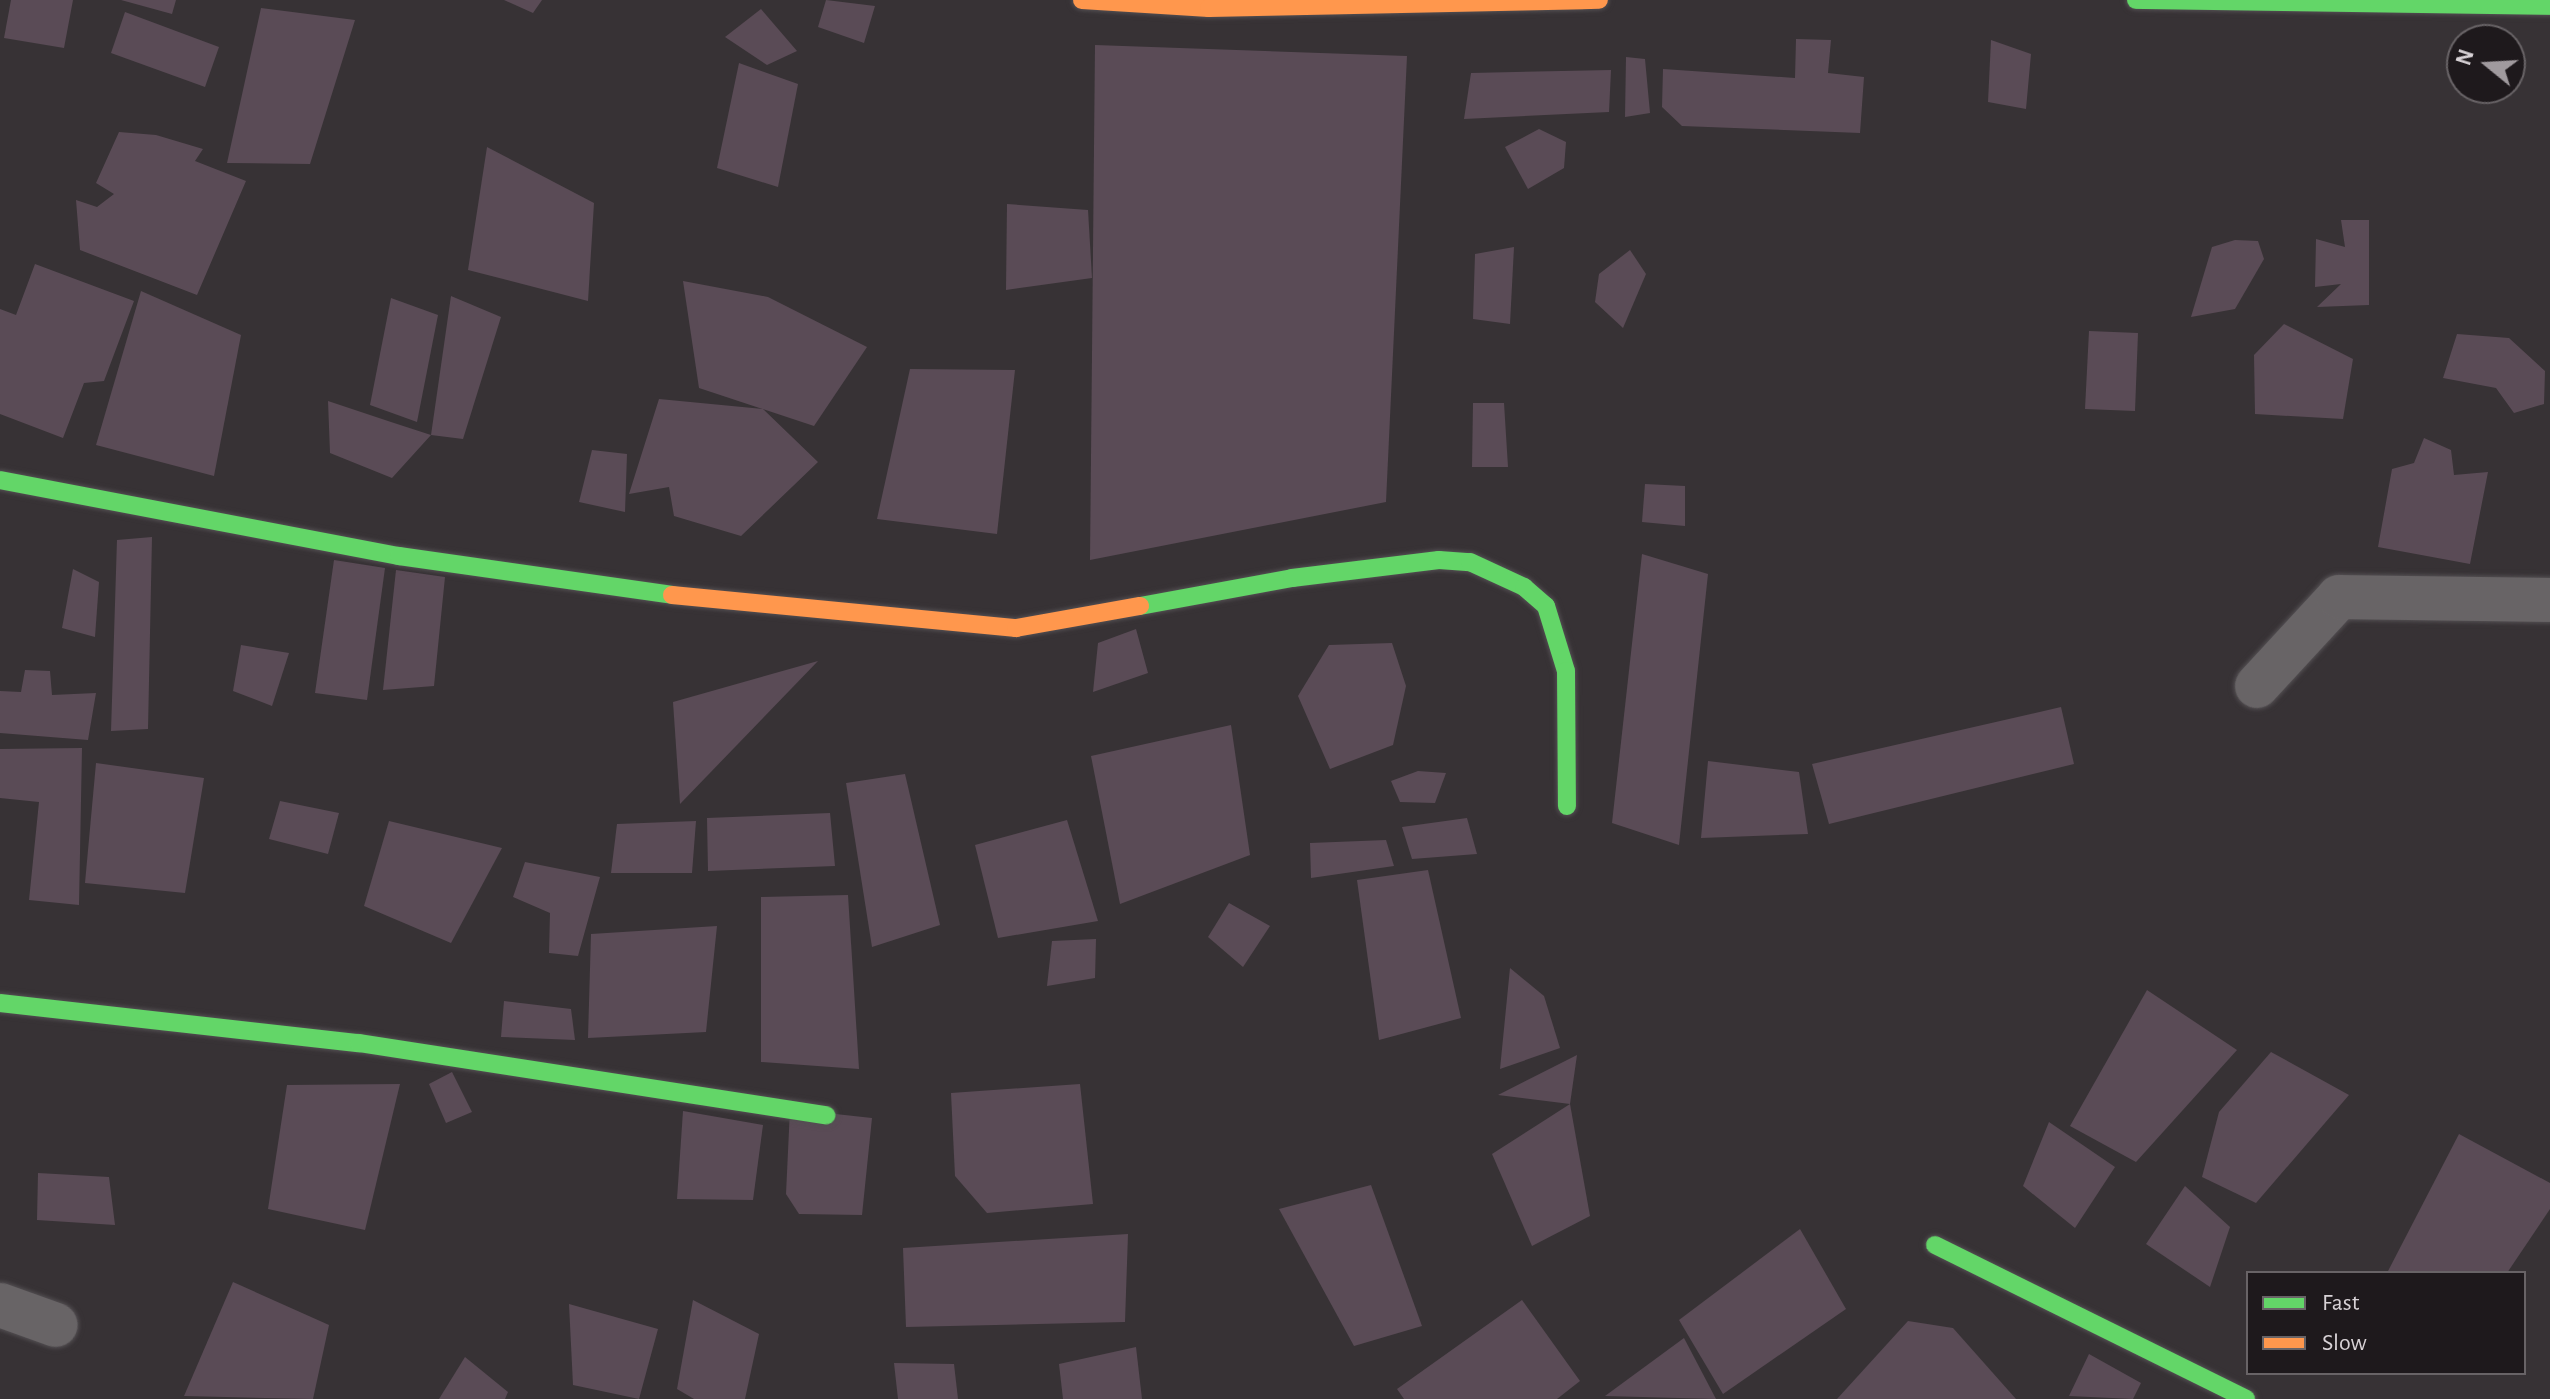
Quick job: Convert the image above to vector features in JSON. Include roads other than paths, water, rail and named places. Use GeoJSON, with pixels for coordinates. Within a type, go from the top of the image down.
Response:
{"type":"FeatureCollection","features":[{"type":"Feature","properties":{"kind":"street"},"geometry":{"type":"LineString","coordinates":[[1082,0],[1209,8],[1599,0]]}},
{"type":"Feature","properties":{"kind":"street"},"geometry":{"type":"LineString","coordinates":[[2136,0],[2550,6]]}},
{"type":"Feature","properties":{"kind":"street"},"geometry":{"type":"LineString","coordinates":[[0,480],[197,521],[460,565],[703,600],[1016,628],[1292,578],[1439,560],[1470,562],[1524,587],[1546,606],[1556,628],[1566,671],[1567,806]]}},
{"type":"Feature","properties":{"kind":"street"},"geometry":{"type":"LineString","coordinates":[[2257,686],[2339,597],[2550,600]]}},
{"type":"Feature","properties":{"kind":"street"},"geometry":{"type":"LineString","coordinates":[[0,1003],[359,1043],[826,1115]]}},
{"type":"Feature","properties":{"kind":"street"},"geometry":{"type":"LineString","coordinates":[[1935,1245],[2246,1399]]}},
{"type":"Feature","properties":{"kind":"street"},"geometry":{"type":"LineString","coordinates":[[0,1305],[56,1325]]}}]}
